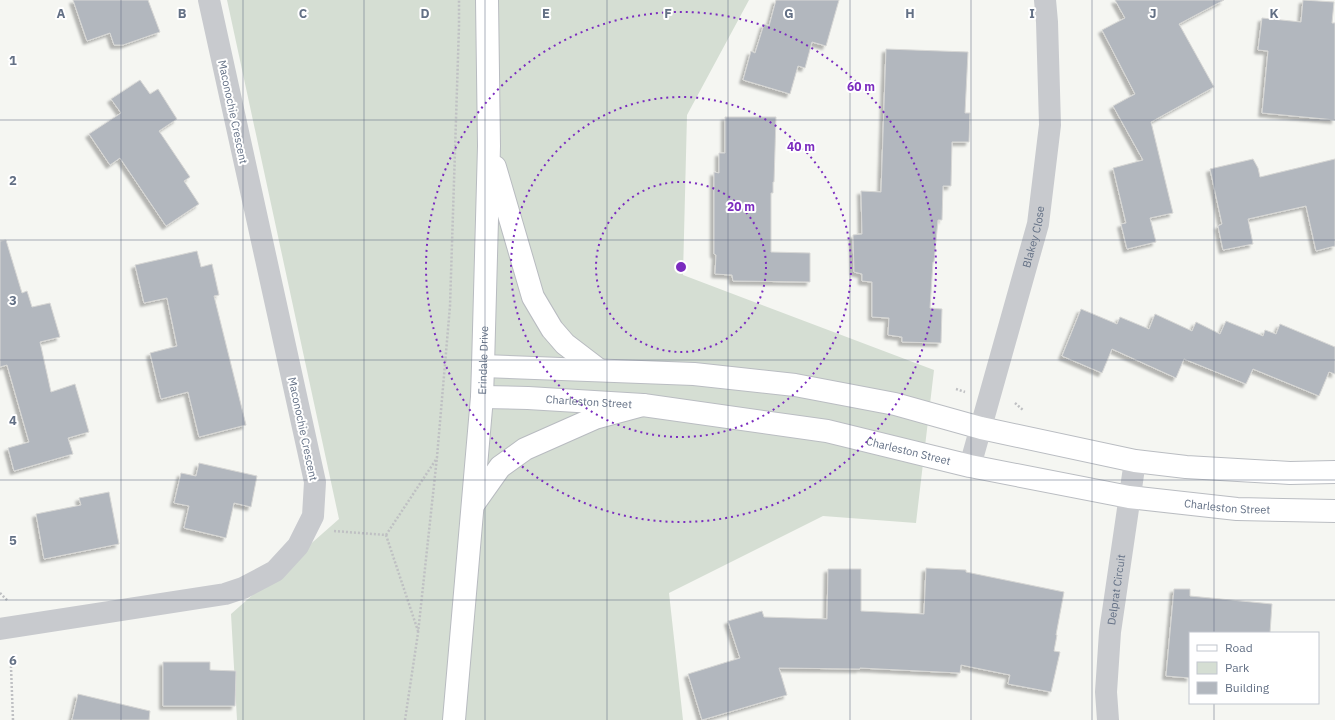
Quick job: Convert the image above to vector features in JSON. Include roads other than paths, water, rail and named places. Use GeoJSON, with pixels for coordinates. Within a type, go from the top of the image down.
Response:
{"type":"FeatureCollection","features":[{"type":"Feature","properties":{"kind":"street","name":"Maconochie Crescent"},"geometry":{"type":"LineString","coordinates":[[0,629],[225,594],[243,588],[275,571],[298,546],[313,516],[315,482],[209,0]]}},
{"type":"Feature","properties":{"kind":"street","name":"Erindale Drive"},"geometry":{"type":"LineString","coordinates":[[454,720],[482,397],[489,146],[487,0]]}},
{"type":"Feature","properties":{"kind":"street","name":"Blakey Close"},"geometry":{"type":"LineString","coordinates":[[970,466],[1038,224],[1050,126],[1045,0]]}},
{"type":"Feature","properties":{"kind":"street"},"geometry":{"type":"LineString","coordinates":[[489,146],[533,297],[552,329],[565,344],[599,370]]}},
{"type":"Feature","properties":{"kind":"street"},"geometry":{"type":"LineString","coordinates":[[483,366],[694,374],[795,385],[895,404],[980,428],[1135,460],[1186,467],[1274,472],[1335,472]]}},
{"type":"Feature","properties":{"kind":"street","name":"Charleston Street"},"geometry":{"type":"LineString","coordinates":[[482,397],[528,398],[643,405],[827,431],[970,466],[1129,497],[1237,509],[1335,511]]}},
{"type":"Feature","properties":{"kind":"street"},"geometry":{"type":"LineString","coordinates":[[472,506],[500,467],[525,448],[595,418],[643,405]]}},
{"type":"Feature","properties":{"kind":"street","name":"Delprat Circuit"},"geometry":{"type":"LineString","coordinates":[[1108,720],[1106,692],[1110,632],[1135,460]]}}]}
